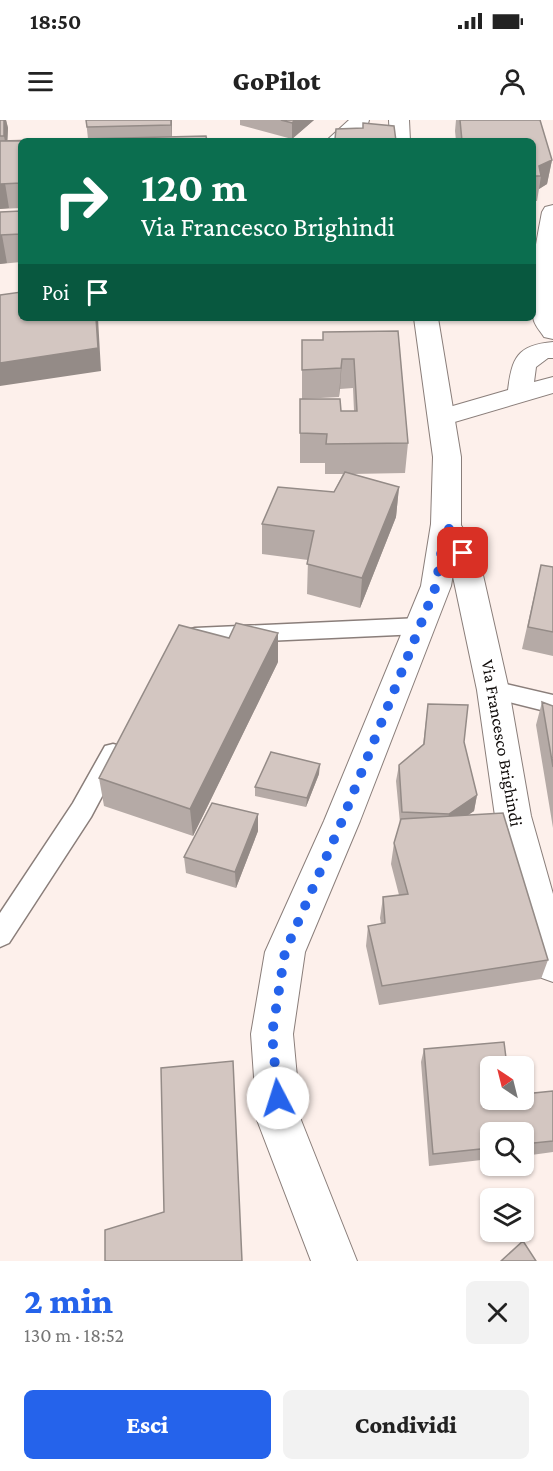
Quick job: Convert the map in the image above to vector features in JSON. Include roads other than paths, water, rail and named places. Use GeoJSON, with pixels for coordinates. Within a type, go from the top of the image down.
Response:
{"type":"FeatureCollection","features":[{"type":"Feature","properties":{"kind":"main road"},"geometry":{"type":"LineString","coordinates":[[340,138],[358,125],[359,120]]}},
{"type":"Feature","properties":{"kind":"main road"},"geometry":{"type":"LineString","coordinates":[[399,120],[400,138]]}},
{"type":"Feature","properties":{"kind":"main road"},"geometry":{"type":"LineString","coordinates":[[553,212],[542,303],[548,327],[553,332]]}},
{"type":"Feature","properties":{"kind":"main road"},"geometry":{"type":"LineString","coordinates":[[334,1261],[279,1120],[272,1034],[285,952],[342,821],[436,586],[446,524],[447,457],[426,321]]}},
{"type":"Feature","properties":{"kind":"main road"},"geometry":{"type":"LineString","coordinates":[[520,394],[524,364],[541,351],[553,350]]}},
{"type":"Feature","properties":{"kind":"main road"},"geometry":{"type":"LineString","coordinates":[[441,418],[553,385]]}},
{"type":"Feature","properties":{"kind":"main road","name":"Via Francesco Brighindi"},"geometry":{"type":"LineString","coordinates":[[446,524],[463,553],[493,690],[513,816],[553,964]]}},
{"type":"Feature","properties":{"kind":"lane"},"geometry":{"type":"LineString","coordinates":[[172,656],[195,636],[420,626]]}},
{"type":"Feature","properties":{"kind":"lane"},"geometry":{"type":"LineString","coordinates":[[493,690],[553,704]]}},
{"type":"Feature","properties":{"kind":"lane"},"geometry":{"type":"LineString","coordinates":[[0,935],[82,810],[125,730]]}}]}
